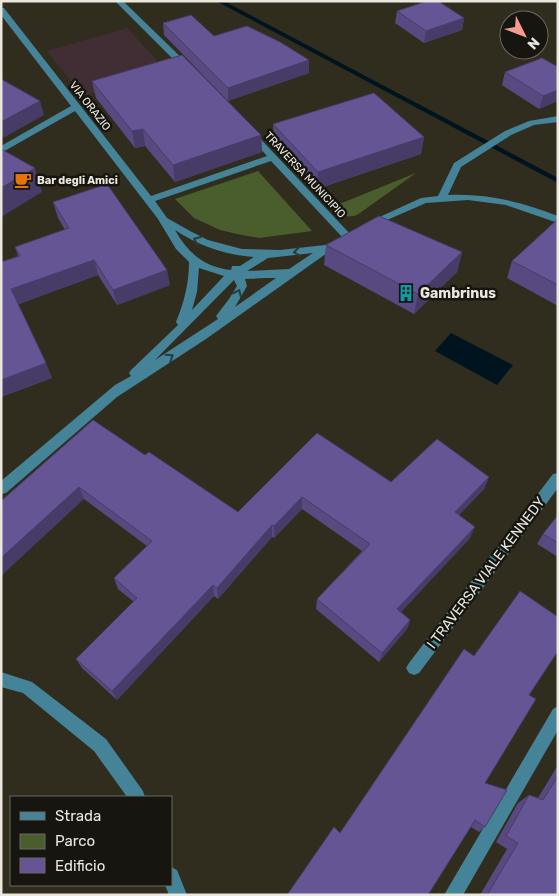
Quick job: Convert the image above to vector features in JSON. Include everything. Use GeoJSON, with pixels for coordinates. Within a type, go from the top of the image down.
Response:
{"type":"FeatureCollection","features":[{"type":"Feature","properties":{"kind":"street"},"geometry":{"type":"LineString","coordinates":[[119,1],[196,77]]}},
{"type":"Feature","properties":{"kind":"street","name":"VIA ORAZIO"},"geometry":{"type":"LineString","coordinates":[[1,10],[162,217]]}},
{"type":"Feature","properties":{"kind":"street"},"geometry":{"type":"LineString","coordinates":[[1,150],[76,107]]}},
{"type":"Feature","properties":{"kind":"street"},"geometry":{"type":"LineString","coordinates":[[442,198],[457,165],[508,133],[532,123],[558,119]]}},
{"type":"Feature","properties":{"kind":"street","name":"TRAVERSA MUNICIPIO"},"geometry":{"type":"LineString","coordinates":[[243,124],[347,236]]}},
{"type":"Feature","properties":{"kind":"street"},"geometry":{"type":"LineString","coordinates":[[149,200],[273,157]]}},
{"type":"Feature","properties":{"kind":"street"},"geometry":{"type":"LineString","coordinates":[[114,393],[202,336],[327,247],[387,215],[424,200],[468,197],[507,202],[558,220]]}},
{"type":"Feature","properties":{"kind":"street"},"geometry":{"type":"LineString","coordinates":[[162,217],[184,234],[211,246],[237,254],[265,255],[292,253],[327,247]]}},
{"type":"Feature","properties":{"kind":"street"},"geometry":{"type":"LineString","coordinates":[[162,217],[182,249],[194,261],[219,271],[246,276],[291,272]]}},
{"type":"Feature","properties":{"kind":"street"},"geometry":{"type":"LineString","coordinates":[[202,336],[233,302],[242,286],[236,273],[237,254]]}},
{"type":"Feature","properties":{"kind":"street"},"geometry":{"type":"LineString","coordinates":[[1,489],[114,393],[177,333],[226,280],[265,255]]}},
{"type":"Feature","properties":{"kind":"street"},"geometry":{"type":"LineString","coordinates":[[177,333],[195,283],[194,261]]}},
{"type":"Feature","properties":{"kind":"street","name":"I TRAVERSA VIALE KENNEDY"},"geometry":{"type":"LineString","coordinates":[[414,668],[558,478]]}},
{"type":"Feature","properties":{"kind":"street"},"geometry":{"type":"LineString","coordinates":[[1,679],[27,687],[100,745],[136,796]]}},
{"type":"Feature","properties":{"kind":"street"},"geometry":{"type":"LineString","coordinates":[[453,895],[558,714]]}},
{"type":"Feature","properties":{"kind":"street"},"geometry":{"type":"LineString","coordinates":[[172,879],[178,895]]}},
{"type":"Feature","properties":{"kind":"shaded area"},"geometry":{"type":"Polygon","coordinates":[[[127,28],[167,71],[83,96],[47,51],[127,28]]]}},
{"type":"Feature","properties":{"kind":"green space"},"geometry":{"type":"Polygon","coordinates":[[[258,171],[312,231],[259,238],[237,234],[220,230],[194,218],[175,199],[258,171]]]}},
{"type":"Feature","properties":{"kind":"green space"},"geometry":{"type":"Polygon","coordinates":[[[416,173],[357,215],[343,215],[332,207],[416,173]]]}},
{"type":"Feature","properties":{"kind":"water"},"geometry":{"type":"Polygon","coordinates":[[[451,333],[513,365],[497,385],[435,351],[451,333]]]}},
{"type":"Feature","properties":{"kind":"building"},"geometry":{"type":"Polygon","coordinates":[[[427,1],[438,1],[464,18],[426,31],[397,11],[427,1]]]}},
{"type":"Feature","properties":{"kind":"building"},"geometry":{"type":"Polygon","coordinates":[[[191,15],[214,36],[247,26],[280,42],[309,60],[228,88],[163,23],[191,15]]]}},
{"type":"Feature","properties":{"kind":"building"},"geometry":{"type":"Polygon","coordinates":[[[182,55],[261,135],[173,165],[143,129],[132,131],[92,81],[182,55]]]}},
{"type":"Feature","properties":{"kind":"building"},"geometry":{"type":"Polygon","coordinates":[[[537,60],[546,60],[558,67],[558,90],[543,96],[505,72],[537,60]]]}},
{"type":"Feature","properties":{"kind":"building"},"geometry":{"type":"Polygon","coordinates":[[[1,79],[40,101],[1,122],[1,79]]]}},
{"type":"Feature","properties":{"kind":"building"},"geometry":{"type":"Polygon","coordinates":[[[374,93],[424,137],[318,172],[273,124],[374,93]]]}},
{"type":"Feature","properties":{"kind":"building"},"geometry":{"type":"Polygon","coordinates":[[[1,149],[35,168],[1,188],[1,149]]]}},
{"type":"Feature","properties":{"kind":"building"},"geometry":{"type":"Polygon","coordinates":[[[107,184],[167,270],[113,290],[94,260],[11,289],[46,363],[1,380],[1,262],[20,256],[15,247],[69,228],[53,202],[107,184]]]}},
{"type":"Feature","properties":{"kind":"building"},"geometry":{"type":"Polygon","coordinates":[[[379,216],[462,252],[418,294],[326,245],[379,216]]]}},
{"type":"Feature","properties":{"kind":"building"},"geometry":{"type":"Polygon","coordinates":[[[558,219],[558,285],[512,261],[558,219]]]}},
{"type":"Feature","properties":{"kind":"building"},"geometry":{"type":"Polygon","coordinates":[[[93,420],[145,455],[149,452],[238,512],[317,433],[391,482],[437,439],[489,477],[455,512],[475,527],[397,609],[410,620],[382,653],[317,599],[370,544],[302,497],[274,526],[272,525],[217,588],[213,585],[112,691],[76,659],[137,598],[114,578],[152,541],[79,487],[1,558],[1,501],[93,420]]]}},
{"type":"Feature","properties":{"kind":"building"},"geometry":{"type":"Polygon","coordinates":[[[558,515],[558,543],[543,534],[558,515]]]}},
{"type":"Feature","properties":{"kind":"building"},"geometry":{"type":"Polygon","coordinates":[[[520,591],[558,617],[558,651],[529,695],[536,699],[485,783],[507,790],[485,827],[475,820],[428,895],[287,895],[334,827],[340,833],[464,649],[474,656],[520,591]]]}},
{"type":"Feature","properties":{"kind":"building"},"geometry":{"type":"Polygon","coordinates":[[[558,776],[558,895],[487,895],[518,843],[506,836],[529,795],[543,800],[558,776]]]}},
{"type":"Feature","properties":{"kind":"waterway"},"geometry":{"type":"LineString","coordinates":[[219,1],[558,181]]}},
{"type":"Feature","properties":{"kind":"place","name":"Bar degli Amici"},"geometry":{"type":"Point","coordinates":[23,180]}},
{"type":"Feature","properties":{"kind":"place","name":"Gambrinus"},"geometry":{"type":"Point","coordinates":[406,293]}}]}
